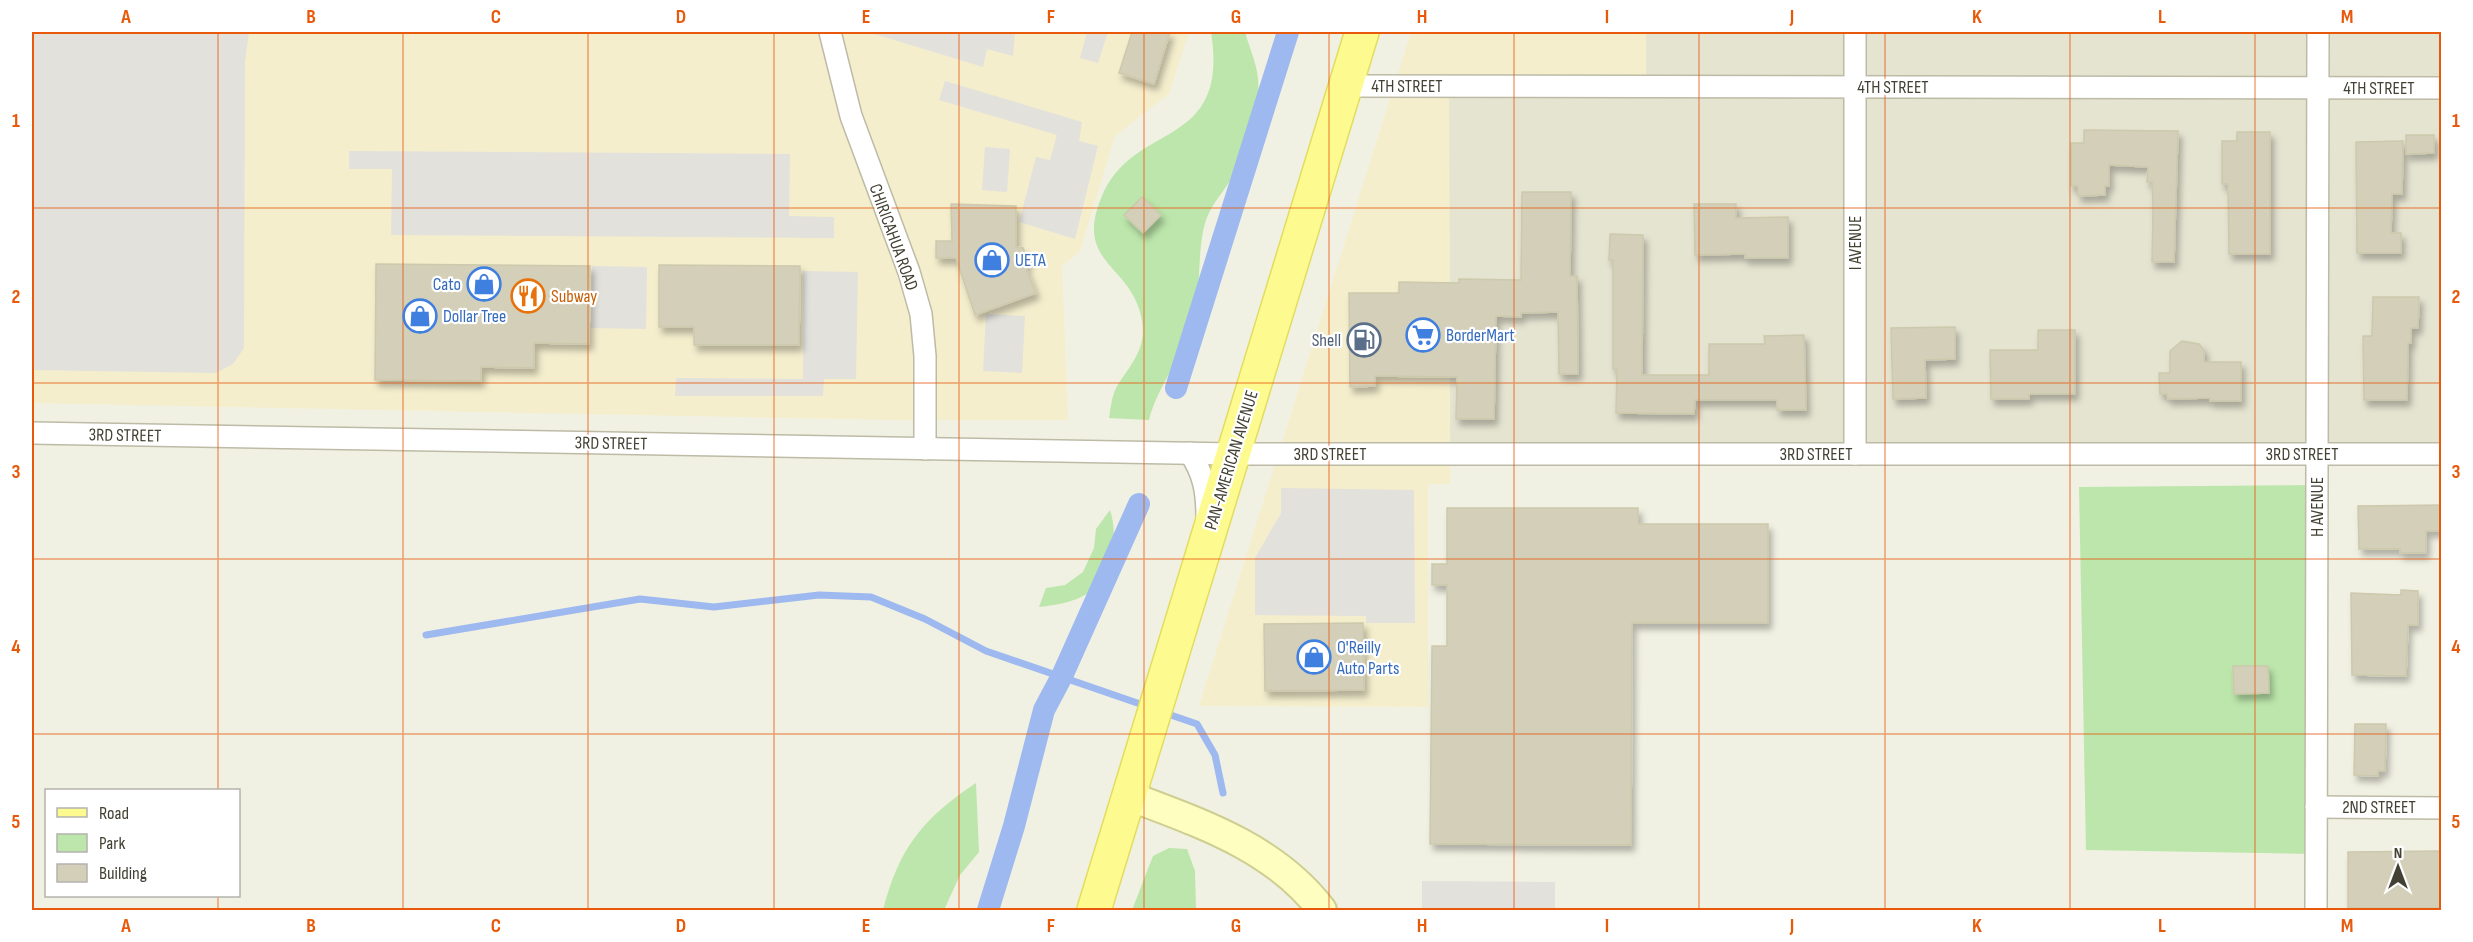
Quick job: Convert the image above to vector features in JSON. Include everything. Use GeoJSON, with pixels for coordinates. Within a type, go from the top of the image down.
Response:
{"type":"FeatureCollection","features":[{"type":"Feature","properties":{"kind":"main road","name":"PAN-AMERICAN AVENUE"},"geometry":{"type":"LineString","coordinates":[[1092,903],[1129,796],[1362,32]]}},
{"type":"Feature","properties":{"kind":"main road"},"geometry":{"type":"LineString","coordinates":[[1129,796],[1223,833],[1288,874],[1322,910]]}},
{"type":"Feature","properties":{"kind":"street","name":"CHIRICAHUA ROAD"},"geometry":{"type":"LineString","coordinates":[[830,32],[851,116],[909,272],[921,314],[925,356],[925,449]]}},
{"type":"Feature","properties":{"kind":"street","name":"I AVENUE"},"geometry":{"type":"LineString","coordinates":[[1856,32],[1856,454]]}},
{"type":"Feature","properties":{"kind":"street","name":"H AVENUE"},"geometry":{"type":"LineString","coordinates":[[2316,910],[2318,32]]}},
{"type":"Feature","properties":{"kind":"street","name":"4TH STREET"},"geometry":{"type":"LineString","coordinates":[[1345,86],[2442,88]]}},
{"type":"Feature","properties":{"kind":"street","name":"3RD STREET"},"geometry":{"type":"LineString","coordinates":[[32,433],[1233,454],[2442,454]]}},
{"type":"Feature","properties":{"kind":"street"},"geometry":{"type":"LineString","coordinates":[[1190,453],[1202,472],[1207,497],[1207,542]]}},
{"type":"Feature","properties":{"kind":"street","name":"2ND STREET"},"geometry":{"type":"LineString","coordinates":[[2316,807],[2442,808]]}},
{"type":"Feature","properties":{"kind":"shaded area"},"geometry":{"type":"Polygon","coordinates":[[[32,32],[1189,32],[1169,94],[1115,136],[1080,251],[1062,266],[1068,420],[894,420],[32,403],[32,32]]]}},
{"type":"Feature","properties":{"kind":"shaded area"},"geometry":{"type":"Polygon","coordinates":[[[32,32],[249,32],[245,61],[244,348],[233,364],[216,373],[32,370],[32,32]]]}},
{"type":"Feature","properties":{"kind":"shaded area"},"geometry":{"type":"Polygon","coordinates":[[[868,32],[1015,32],[1013,56],[987,49],[983,67],[868,32]]]}},
{"type":"Feature","properties":{"kind":"shaded area"},"geometry":{"type":"Polygon","coordinates":[[[1087,32],[1108,32],[1098,63],[1080,58],[1087,32]]]}},
{"type":"Feature","properties":{"kind":"shaded area"},"geometry":{"type":"Polygon","coordinates":[[[1411,32],[1646,32],[1646,87],[1449,87],[1450,484],[1428,484],[1428,707],[1199,706],[1411,32]]]}},
{"type":"Feature","properties":{"kind":"shaded area"},"geometry":{"type":"Polygon","coordinates":[[[1646,32],[2441,32],[2441,455],[1450,453],[1449,86],[1646,86],[1646,32]]]}},
{"type":"Feature","properties":{"kind":"shaded area"},"geometry":{"type":"Polygon","coordinates":[[[945,81],[1082,122],[1079,141],[1098,146],[1075,239],[1019,222],[1036,157],[1050,160],[1057,135],[939,100],[945,81]]]}},
{"type":"Feature","properties":{"kind":"shaded area"},"geometry":{"type":"Polygon","coordinates":[[[985,147],[1010,149],[1007,192],[982,190],[985,147]]]}},
{"type":"Feature","properties":{"kind":"shaded area"},"geometry":{"type":"Polygon","coordinates":[[[349,151],[790,154],[789,216],[834,217],[834,238],[391,235],[392,169],[349,169],[349,151]]]}},
{"type":"Feature","properties":{"kind":"shaded area"},"geometry":{"type":"Polygon","coordinates":[[[592,266],[647,267],[646,329],[591,328],[592,266]]]}},
{"type":"Feature","properties":{"kind":"shaded area"},"geometry":{"type":"Polygon","coordinates":[[[803,271],[858,272],[856,379],[824,379],[823,396],[675,396],[676,378],[803,379],[803,271]]]}},
{"type":"Feature","properties":{"kind":"shaded area"},"geometry":{"type":"Polygon","coordinates":[[[986,314],[1025,316],[1022,373],[983,371],[986,314]]]}},
{"type":"Feature","properties":{"kind":"shaded area"},"geometry":{"type":"Polygon","coordinates":[[[1281,488],[1414,490],[1415,623],[1366,623],[1366,616],[1255,615],[1255,558],[1281,513],[1281,488]]]}},
{"type":"Feature","properties":{"kind":"shaded area"},"geometry":{"type":"Polygon","coordinates":[[[1422,881],[1555,882],[1555,910],[1422,910],[1422,881]]]}},
{"type":"Feature","properties":{"kind":"green space"},"geometry":{"type":"Polygon","coordinates":[[[1211,32],[1245,32],[1258,80],[1255,121],[1241,161],[1214,204],[1204,226],[1194,320],[1184,346],[1158,394],[1149,420],[1109,418],[1115,391],[1139,350],[1143,333],[1140,312],[1133,296],[1098,249],[1094,235],[1095,218],[1102,196],[1117,172],[1135,155],[1176,130],[1193,116],[1206,97],[1213,70],[1211,32]]]}},
{"type":"Feature","properties":{"kind":"green space"},"geometry":{"type":"Polygon","coordinates":[[[2317,485],[2316,854],[2086,850],[2079,487],[2317,485]]]}},
{"type":"Feature","properties":{"kind":"green space"},"geometry":{"type":"Polygon","coordinates":[[[1110,510],[1114,530],[1113,550],[1102,578],[1091,591],[1077,599],[1039,607],[1046,588],[1065,585],[1083,572],[1094,548],[1096,529],[1110,510]]]}},
{"type":"Feature","properties":{"kind":"green space"},"geometry":{"type":"Polygon","coordinates":[[[976,783],[979,852],[960,875],[944,910],[883,910],[897,869],[916,836],[941,809],[976,783]]]}},
{"type":"Feature","properties":{"kind":"green space"},"geometry":{"type":"Polygon","coordinates":[[[1169,848],[1187,849],[1195,871],[1196,910],[1132,910],[1153,856],[1169,848]]]}},
{"type":"Feature","properties":{"kind":"building"},"geometry":{"type":"Polygon","coordinates":[[[1132,32],[1170,32],[1154,84],[1119,73],[1132,32]]]}},
{"type":"Feature","properties":{"kind":"building"},"geometry":{"type":"Polygon","coordinates":[[[2084,130],[2178,131],[2174,262],[2152,262],[2152,182],[2147,182],[2148,167],[2109,165],[2109,186],[2105,186],[2105,195],[2078,196],[2078,186],[2071,186],[2071,143],[2084,143],[2084,130]]]}},
{"type":"Feature","properties":{"kind":"building"},"geometry":{"type":"Polygon","coordinates":[[[2237,132],[2270,132],[2270,254],[2229,254],[2228,184],[2222,184],[2222,141],[2237,141],[2237,132]]]}},
{"type":"Feature","properties":{"kind":"building"},"geometry":{"type":"Polygon","coordinates":[[[2406,135],[2434,135],[2434,153],[2406,154],[2406,135]]]}},
{"type":"Feature","properties":{"kind":"building"},"geometry":{"type":"Polygon","coordinates":[[[2403,141],[2402,194],[2392,194],[2391,233],[2401,233],[2401,253],[2357,253],[2356,142],[2403,141]]]}},
{"type":"Feature","properties":{"kind":"building"},"geometry":{"type":"Polygon","coordinates":[[[1522,192],[1571,192],[1570,276],[1577,276],[1578,374],[1559,374],[1558,312],[1521,313],[1521,317],[1496,316],[1494,419],[1456,419],[1457,377],[1375,376],[1375,386],[1350,387],[1349,293],[1399,293],[1399,282],[1459,283],[1459,279],[1521,280],[1522,192]]]}},
{"type":"Feature","properties":{"kind":"building"},"geometry":{"type":"Polygon","coordinates":[[[1142,197],[1161,215],[1143,233],[1124,215],[1142,197]]]}},
{"type":"Feature","properties":{"kind":"building","name":"UETA"},"geometry":{"type":"Polygon","coordinates":[[[951,204],[1016,206],[1016,247],[1023,248],[1029,261],[1025,266],[1036,293],[975,315],[956,258],[936,258],[936,241],[952,241],[951,204]]]}},
{"type":"Feature","properties":{"kind":"building"},"geometry":{"type":"Polygon","coordinates":[[[1694,204],[1736,204],[1736,218],[1788,217],[1788,258],[1745,258],[1745,254],[1695,255],[1694,204]]]}},
{"type":"Feature","properties":{"kind":"building"},"geometry":{"type":"Polygon","coordinates":[[[1610,234],[1643,235],[1642,375],[1709,375],[1709,344],[1765,344],[1764,336],[1804,335],[1806,410],[1777,410],[1777,400],[1695,400],[1694,414],[1616,413],[1617,369],[1613,369],[1613,260],[1609,260],[1610,234]]]}},
{"type":"Feature","properties":{"kind":"building"},"geometry":{"type":"Polygon","coordinates":[[[376,264],[590,266],[589,344],[534,343],[534,368],[481,367],[481,381],[375,380],[376,264]]]}},
{"type":"Feature","properties":{"kind":"building"},"geometry":{"type":"Polygon","coordinates":[[[659,265],[800,266],[799,345],[694,345],[694,327],[659,327],[659,265]]]}},
{"type":"Feature","properties":{"kind":"building"},"geometry":{"type":"Polygon","coordinates":[[[2373,297],[2419,297],[2418,328],[2411,328],[2411,343],[2408,343],[2407,400],[2364,400],[2363,336],[2372,336],[2373,297]]]}},
{"type":"Feature","properties":{"kind":"building"},"geometry":{"type":"Polygon","coordinates":[[[1955,327],[1955,359],[1925,360],[1926,398],[1893,399],[1891,328],[1955,327]]]}},
{"type":"Feature","properties":{"kind":"building"},"geometry":{"type":"Polygon","coordinates":[[[2038,330],[2075,330],[2075,394],[2029,394],[2029,399],[1991,399],[1990,350],[2038,350],[2038,330]]]}},
{"type":"Feature","properties":{"kind":"building"},"geometry":{"type":"Polygon","coordinates":[[[2182,341],[2199,344],[2204,350],[2204,362],[2241,362],[2241,401],[2210,401],[2210,398],[2168,399],[2167,394],[2160,394],[2159,373],[2170,373],[2170,351],[2182,341]]]}},
{"type":"Feature","properties":{"kind":"building"},"geometry":{"type":"Polygon","coordinates":[[[2442,505],[2442,531],[2426,531],[2426,553],[2400,553],[2400,549],[2359,549],[2358,506],[2442,505]]]}},
{"type":"Feature","properties":{"kind":"building"},"geometry":{"type":"Polygon","coordinates":[[[1447,508],[1638,508],[1638,524],[1768,524],[1768,623],[1632,623],[1631,845],[1430,844],[1432,646],[1447,646],[1447,585],[1432,585],[1432,564],[1447,564],[1447,508]]]}},
{"type":"Feature","properties":{"kind":"building"},"geometry":{"type":"Polygon","coordinates":[[[2401,590],[2418,591],[2418,625],[2408,625],[2406,676],[2352,675],[2351,593],[2401,595],[2401,590]]]}},
{"type":"Feature","properties":{"kind":"building","name":"O'Reilly Auto Parts"},"geometry":{"type":"Polygon","coordinates":[[[1363,623],[1364,690],[1265,691],[1264,624],[1363,623]]]}},
{"type":"Feature","properties":{"kind":"building"},"geometry":{"type":"Polygon","coordinates":[[[2233,666],[2268,666],[2269,693],[2234,694],[2233,666]]]}},
{"type":"Feature","properties":{"kind":"building"},"geometry":{"type":"Polygon","coordinates":[[[2355,724],[2386,724],[2385,771],[2378,771],[2378,776],[2354,775],[2355,724]]]}},
{"type":"Feature","properties":{"kind":"building"},"geometry":{"type":"Polygon","coordinates":[[[2442,851],[2442,908],[2348,908],[2348,852],[2442,851]]]}},
{"type":"Feature","properties":{"kind":"waterway"},"geometry":{"type":"LineString","coordinates":[[1176,388],[1288,32]]}},
{"type":"Feature","properties":{"kind":"waterway"},"geometry":{"type":"LineString","coordinates":[[988,910],[1014,826],[1044,710],[1062,676],[1139,504]]}},
{"type":"Feature","properties":{"kind":"waterway"},"geometry":{"type":"LineString","coordinates":[[426,635],[640,599],[714,607],[819,595],[871,597],[925,619],[986,651],[1146,706]]}},
{"type":"Feature","properties":{"kind":"waterway"},"geometry":{"type":"LineString","coordinates":[[1162,712],[1197,724],[1215,755],[1223,793]]}},
{"type":"Feature","properties":{"kind":"place","name":"UETA"},"geometry":{"type":"Point","coordinates":[992,260]}},
{"type":"Feature","properties":{"kind":"place","name":"Cato"},"geometry":{"type":"Point","coordinates":[484,284]}},
{"type":"Feature","properties":{"kind":"place","name":"Subway"},"geometry":{"type":"Point","coordinates":[528,296]}},
{"type":"Feature","properties":{"kind":"place","name":"Dollar Tree"},"geometry":{"type":"Point","coordinates":[420,316]}},
{"type":"Feature","properties":{"kind":"place","name":"BorderMart"},"geometry":{"type":"Point","coordinates":[1423,335]}},
{"type":"Feature","properties":{"kind":"place","name":"Shell"},"geometry":{"type":"Point","coordinates":[1364,340]}},
{"type":"Feature","properties":{"kind":"place","name":"O'Reilly Auto Parts"},"geometry":{"type":"Point","coordinates":[1314,657]}}]}
